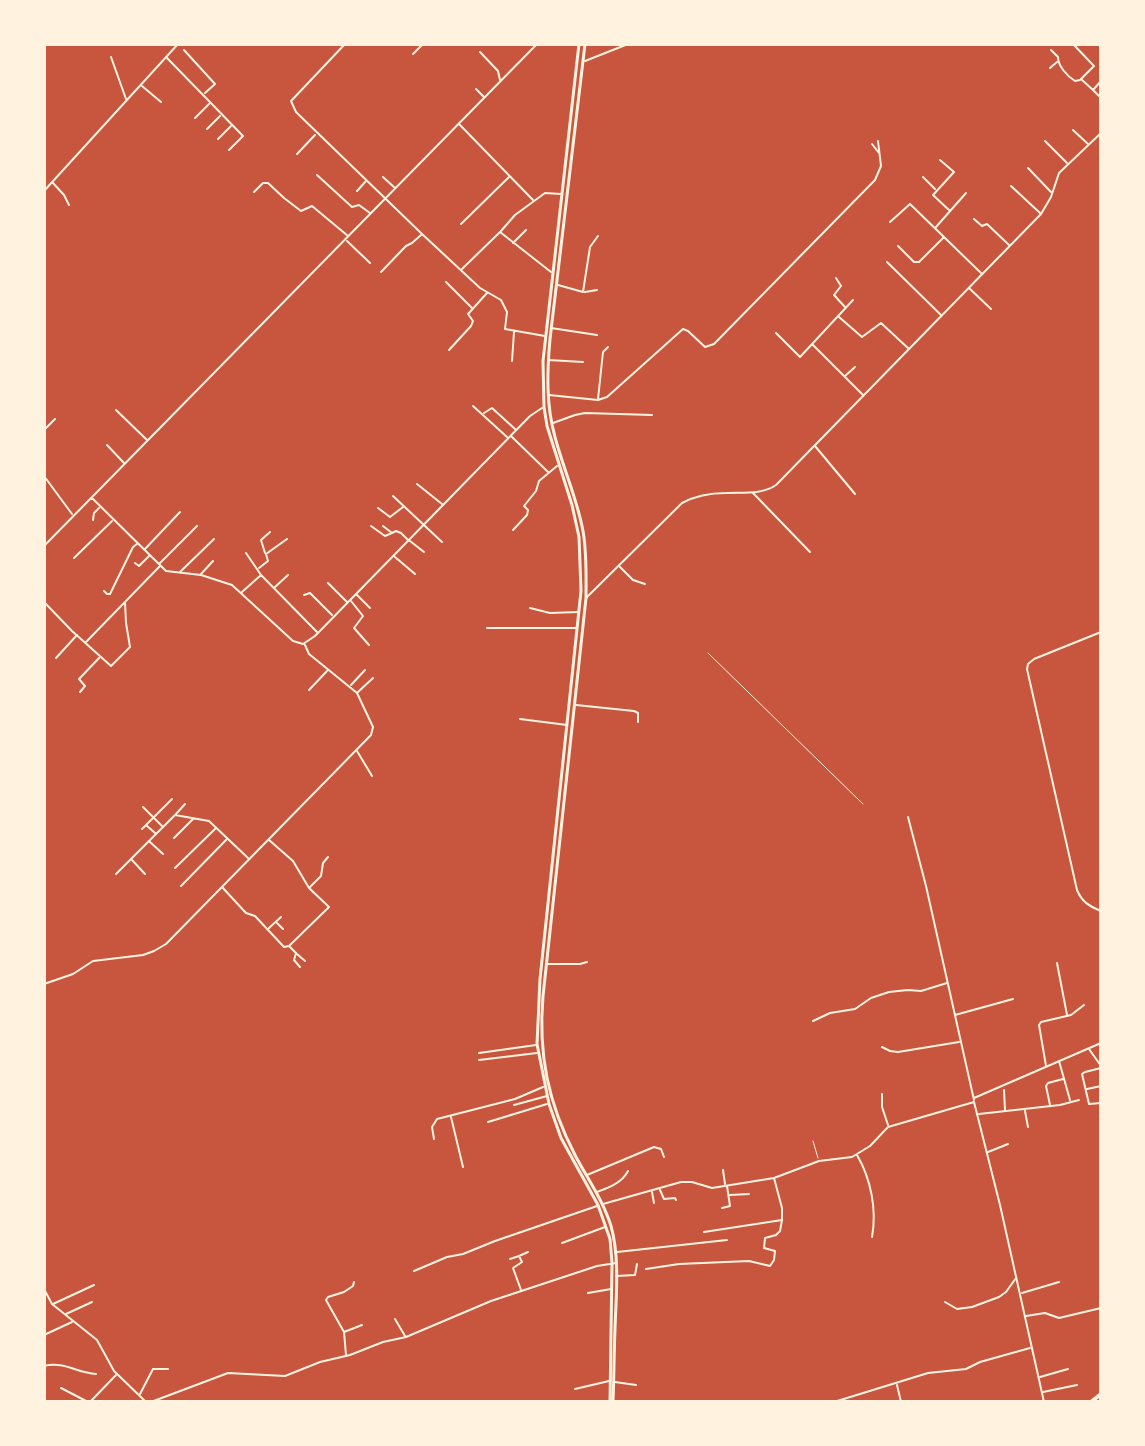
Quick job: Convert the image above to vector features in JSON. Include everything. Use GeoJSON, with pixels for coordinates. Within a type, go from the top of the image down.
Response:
{"type":"FeatureCollection","features":[{"type":"Feature","properties":{"kind":"highway"},"geometry":{"type":"LineString","coordinates":[[582,44],[544,407],[558,466],[572,505],[580,548],[581,578],[540,979],[537,1044],[544,1086],[561,1138],[610,1224],[616,1252],[612,1289],[612,1402]]}},
{"type":"Feature","properties":{"kind":"highway"},"geometry":{"type":"LineString","coordinates":[[582,44],[561,194],[543,361],[552,424],[583,531],[586,598],[541,1022],[547,1084],[564,1133],[596,1192],[610,1239],[616,1276],[612,1381]]}},
{"type":"Feature","properties":{"kind":"highway"},"geometry":{"type":"LineString","coordinates":[[559,214],[565,215]]}},
{"type":"Feature","properties":{"kind":"highway"},"geometry":{"type":"LineString","coordinates":[[1091,1402],[1101,1394]]}},
{"type":"Feature","properties":{"kind":"street"},"geometry":{"type":"LineString","coordinates":[[44,191],[178,44]]}},
{"type":"Feature","properties":{"kind":"street"},"geometry":{"type":"LineString","coordinates":[[345,44],[291,101],[296,112],[480,288],[502,301],[507,312],[507,330],[546,336]]}},
{"type":"Feature","properties":{"kind":"street"},"geometry":{"type":"LineString","coordinates":[[413,54],[423,44]]}},
{"type":"Feature","properties":{"kind":"street"},"geometry":{"type":"LineString","coordinates":[[44,546],[537,44]]}},
{"type":"Feature","properties":{"kind":"street"},"geometry":{"type":"LineString","coordinates":[[582,62],[628,44]]}},
{"type":"Feature","properties":{"kind":"street"},"geometry":{"type":"LineString","coordinates":[[1073,44],[1094,66],[1081,79]]}},
{"type":"Feature","properties":{"kind":"street"},"geometry":{"type":"LineString","coordinates":[[184,50],[215,84],[204,94]]}},
{"type":"Feature","properties":{"kind":"street"},"geometry":{"type":"LineString","coordinates":[[1051,50],[1072,79],[1081,79],[1101,98]]}},
{"type":"Feature","properties":{"kind":"street"},"geometry":{"type":"LineString","coordinates":[[480,52],[500,74],[500,81]]}},
{"type":"Feature","properties":{"kind":"street"},"geometry":{"type":"LineString","coordinates":[[111,57],[127,100]]}},
{"type":"Feature","properties":{"kind":"street"},"geometry":{"type":"LineString","coordinates":[[166,57],[243,136],[229,150]]}},
{"type":"Feature","properties":{"kind":"street"},"geometry":{"type":"LineString","coordinates":[[1050,68],[1058,61]]}},
{"type":"Feature","properties":{"kind":"street"},"geometry":{"type":"LineString","coordinates":[[1093,90],[1101,82]]}},
{"type":"Feature","properties":{"kind":"street"},"geometry":{"type":"LineString","coordinates":[[141,85],[161,102]]}},
{"type":"Feature","properties":{"kind":"street"},"geometry":{"type":"LineString","coordinates":[[476,89],[485,98]]}},
{"type":"Feature","properties":{"kind":"street"},"geometry":{"type":"LineString","coordinates":[[195,118],[210,103]]}},
{"type":"Feature","properties":{"kind":"street"},"geometry":{"type":"LineString","coordinates":[[207,129],[221,114]]}},
{"type":"Feature","properties":{"kind":"street"},"geometry":{"type":"LineString","coordinates":[[459,124],[533,200]]}},
{"type":"Feature","properties":{"kind":"street"},"geometry":{"type":"LineString","coordinates":[[218,139],[232,125]]}},
{"type":"Feature","properties":{"kind":"street"},"geometry":{"type":"LineString","coordinates":[[1073,130],[1089,145]]}},
{"type":"Feature","properties":{"kind":"street"},"geometry":{"type":"LineString","coordinates":[[297,154],[317,133]]}},
{"type":"Feature","properties":{"kind":"street"},"geometry":{"type":"LineString","coordinates":[[586,598],[682,503],[716,493],[752,492],[773,487],[1041,214],[1048,204],[1056,177],[1101,133]]}},
{"type":"Feature","properties":{"kind":"street"},"geometry":{"type":"LineString","coordinates":[[546,395],[598,400],[610,395],[681,330],[688,331],[705,347],[714,344],[869,187],[881,166],[878,141]]}},
{"type":"Feature","properties":{"kind":"street"},"geometry":{"type":"LineString","coordinates":[[1045,141],[1068,164]]}},
{"type":"Feature","properties":{"kind":"street"},"geometry":{"type":"LineString","coordinates":[[872,144],[880,154]]}},
{"type":"Feature","properties":{"kind":"street"},"geometry":{"type":"LineString","coordinates":[[940,160],[954,172],[933,195],[950,211]]}},
{"type":"Feature","properties":{"kind":"street"},"geometry":{"type":"LineString","coordinates":[[1028,168],[1052,193]]}},
{"type":"Feature","properties":{"kind":"street"},"geometry":{"type":"LineString","coordinates":[[317,175],[352,207],[360,205],[371,214]]}},
{"type":"Feature","properties":{"kind":"street"},"geometry":{"type":"LineString","coordinates":[[461,224],[510,176]]}},
{"type":"Feature","properties":{"kind":"street"},"geometry":{"type":"LineString","coordinates":[[383,177],[395,189]]}},
{"type":"Feature","properties":{"kind":"street"},"geometry":{"type":"LineString","coordinates":[[923,177],[936,190]]}},
{"type":"Feature","properties":{"kind":"street"},"geometry":{"type":"LineString","coordinates":[[357,191],[366,181]]}},
{"type":"Feature","properties":{"kind":"street"},"geometry":{"type":"LineString","coordinates":[[52,183],[69,205]]}},
{"type":"Feature","properties":{"kind":"street"},"geometry":{"type":"LineString","coordinates":[[254,192],[263,183],[268,183],[301,211],[312,206],[370,263]]}},
{"type":"Feature","properties":{"kind":"street"},"geometry":{"type":"LineString","coordinates":[[1011,186],[1041,214]]}},
{"type":"Feature","properties":{"kind":"street"},"geometry":{"type":"LineString","coordinates":[[461,270],[533,200],[545,193],[561,194]]}},
{"type":"Feature","properties":{"kind":"street"},"geometry":{"type":"LineString","coordinates":[[935,227],[966,193]]}},
{"type":"Feature","properties":{"kind":"street"},"geometry":{"type":"LineString","coordinates":[[890,222],[909,204],[982,273]]}},
{"type":"Feature","properties":{"kind":"street"},"geometry":{"type":"LineString","coordinates":[[974,219],[982,226],[987,224],[1010,246]]}},
{"type":"Feature","properties":{"kind":"street"},"geometry":{"type":"LineString","coordinates":[[513,243],[526,230]]}},
{"type":"Feature","properties":{"kind":"street"},"geometry":{"type":"LineString","coordinates":[[500,232],[553,274]]}},
{"type":"Feature","properties":{"kind":"street"},"geometry":{"type":"LineString","coordinates":[[381,272],[422,234]]}},
{"type":"Feature","properties":{"kind":"street"},"geometry":{"type":"LineString","coordinates":[[583,292],[590,247],[598,236]]}},
{"type":"Feature","properties":{"kind":"street"},"geometry":{"type":"LineString","coordinates":[[898,246],[916,263],[945,237]]}},
{"type":"Feature","properties":{"kind":"street"},"geometry":{"type":"LineString","coordinates":[[887,262],[942,316]]}},
{"type":"Feature","properties":{"kind":"street"},"geometry":{"type":"LineString","coordinates":[[836,278],[841,286],[834,295],[846,308]]}},
{"type":"Feature","properties":{"kind":"street"},"geometry":{"type":"LineString","coordinates":[[446,282],[473,308]]}},
{"type":"Feature","properties":{"kind":"street"},"geometry":{"type":"LineString","coordinates":[[557,284],[583,292],[597,290]]}},
{"type":"Feature","properties":{"kind":"street"},"geometry":{"type":"LineString","coordinates":[[968,288],[991,309]]}},
{"type":"Feature","properties":{"kind":"street"},"geometry":{"type":"LineString","coordinates":[[449,350],[473,324],[467,314],[488,292]]}},
{"type":"Feature","properties":{"kind":"street"},"geometry":{"type":"LineString","coordinates":[[776,333],[799,357],[853,300]]}},
{"type":"Feature","properties":{"kind":"street"},"geometry":{"type":"LineString","coordinates":[[838,316],[862,337],[881,323],[909,349]]}},
{"type":"Feature","properties":{"kind":"street"},"geometry":{"type":"LineString","coordinates":[[551,328],[597,335]]}},
{"type":"Feature","properties":{"kind":"street"},"geometry":{"type":"LineString","coordinates":[[512,361],[514,331]]}},
{"type":"Feature","properties":{"kind":"street"},"geometry":{"type":"LineString","coordinates":[[812,344],[864,396]]}},
{"type":"Feature","properties":{"kind":"street"},"geometry":{"type":"LineString","coordinates":[[598,400],[603,352],[608,347]]}},
{"type":"Feature","properties":{"kind":"street"},"geometry":{"type":"LineString","coordinates":[[548,360],[583,362]]}},
{"type":"Feature","properties":{"kind":"street"},"geometry":{"type":"LineString","coordinates":[[845,377],[855,367]]}},
{"type":"Feature","properties":{"kind":"street"},"geometry":{"type":"LineString","coordinates":[[483,404],[492,408],[516,430]]}},
{"type":"Feature","properties":{"kind":"street"},"geometry":{"type":"LineString","coordinates":[[473,406],[549,473]]}},
{"type":"Feature","properties":{"kind":"street"},"geometry":{"type":"LineString","coordinates":[[91,498],[166,571],[201,575],[232,585],[293,641],[305,644],[530,416],[544,407]]}},
{"type":"Feature","properties":{"kind":"street"},"geometry":{"type":"LineString","coordinates":[[482,414],[489,409]]}},
{"type":"Feature","properties":{"kind":"street"},"geometry":{"type":"LineString","coordinates":[[116,410],[148,441]]}},
{"type":"Feature","properties":{"kind":"street"},"geometry":{"type":"LineString","coordinates":[[552,424],[585,413],[652,415]]}},
{"type":"Feature","properties":{"kind":"street"},"geometry":{"type":"LineString","coordinates":[[44,430],[55,419]]}},
{"type":"Feature","properties":{"kind":"street"},"geometry":{"type":"LineString","coordinates":[[107,445],[125,463]]}},
{"type":"Feature","properties":{"kind":"street"},"geometry":{"type":"LineString","coordinates":[[814,445],[855,494]]}},
{"type":"Feature","properties":{"kind":"street"},"geometry":{"type":"LineString","coordinates":[[513,530],[527,515],[528,510],[524,506],[539,482],[558,466]]}},
{"type":"Feature","properties":{"kind":"street"},"geometry":{"type":"LineString","coordinates":[[44,476],[73,516]]}},
{"type":"Feature","properties":{"kind":"street"},"geometry":{"type":"LineString","coordinates":[[417,484],[443,505]]}},
{"type":"Feature","properties":{"kind":"street"},"geometry":{"type":"LineString","coordinates":[[752,492],[810,552]]}},
{"type":"Feature","properties":{"kind":"street"},"geometry":{"type":"LineString","coordinates":[[393,496],[442,542]]}},
{"type":"Feature","properties":{"kind":"street"},"geometry":{"type":"LineString","coordinates":[[378,508],[390,517],[404,506]]}},
{"type":"Feature","properties":{"kind":"street"},"geometry":{"type":"LineString","coordinates":[[93,520],[94,513],[100,507]]}},
{"type":"Feature","properties":{"kind":"street"},"geometry":{"type":"LineString","coordinates":[[144,550],[180,512]]}},
{"type":"Feature","properties":{"kind":"street"},"geometry":{"type":"LineString","coordinates":[[74,558],[113,520]]}},
{"type":"Feature","properties":{"kind":"street"},"geometry":{"type":"LineString","coordinates":[[86,642],[197,526]]}},
{"type":"Feature","properties":{"kind":"street"},"geometry":{"type":"LineString","coordinates":[[371,526],[385,536],[399,532],[424,552]]}},
{"type":"Feature","properties":{"kind":"street"},"geometry":{"type":"LineString","coordinates":[[383,526],[392,533]]}},
{"type":"Feature","properties":{"kind":"street"},"geometry":{"type":"LineString","coordinates":[[258,569],[268,561],[261,541],[270,532]]}},
{"type":"Feature","properties":{"kind":"street"},"geometry":{"type":"LineString","coordinates":[[179,573],[214,539]]}},
{"type":"Feature","properties":{"kind":"street"},"geometry":{"type":"LineString","coordinates":[[266,554],[287,539]]}},
{"type":"Feature","properties":{"kind":"street"},"geometry":{"type":"LineString","coordinates":[[104,591],[110,594],[133,547],[138,544]]}},
{"type":"Feature","properties":{"kind":"street"},"geometry":{"type":"LineString","coordinates":[[246,553],[261,575],[318,632]]}},
{"type":"Feature","properties":{"kind":"street"},"geometry":{"type":"LineString","coordinates":[[135,563],[140,565],[150,555]]}},
{"type":"Feature","properties":{"kind":"street"},"geometry":{"type":"LineString","coordinates":[[394,556],[415,574]]}},
{"type":"Feature","properties":{"kind":"street"},"geometry":{"type":"LineString","coordinates":[[201,575],[213,561]]}},
{"type":"Feature","properties":{"kind":"street"},"geometry":{"type":"LineString","coordinates":[[619,567],[633,580],[645,584]]}},
{"type":"Feature","properties":{"kind":"street"},"geometry":{"type":"LineString","coordinates":[[241,593],[261,575]]}},
{"type":"Feature","properties":{"kind":"street"},"geometry":{"type":"LineString","coordinates":[[274,588],[288,575]]}},
{"type":"Feature","properties":{"kind":"street"},"geometry":{"type":"LineString","coordinates":[[328,583],[363,616],[354,628],[369,645]]}},
{"type":"Feature","properties":{"kind":"street"},"geometry":{"type":"LineString","coordinates":[[304,595],[310,593],[333,616]]}},
{"type":"Feature","properties":{"kind":"street"},"geometry":{"type":"LineString","coordinates":[[356,594],[370,608]]}},
{"type":"Feature","properties":{"kind":"street"},"geometry":{"type":"LineString","coordinates":[[44,602],[111,666],[130,647],[125,602]]}},
{"type":"Feature","properties":{"kind":"street"},"geometry":{"type":"LineString","coordinates":[[530,608],[550,613],[579,612]]}},
{"type":"Feature","properties":{"kind":"street"},"geometry":{"type":"LineString","coordinates":[[487,628],[577,628]]}},
{"type":"Feature","properties":{"kind":"street"},"geometry":{"type":"LineString","coordinates":[[1101,632],[1034,659],[1027,669],[1077,890],[1086,904],[1101,911]]}},
{"type":"Feature","properties":{"kind":"street"},"geometry":{"type":"LineString","coordinates":[[56,658],[77,635]]}},
{"type":"Feature","properties":{"kind":"street"},"geometry":{"type":"LineString","coordinates":[[44,984],[73,974],[93,961],[143,955],[172,939],[371,735],[373,731],[357,693],[307,652],[305,644]]}},
{"type":"Feature","properties":{"kind":"street"},"geometry":{"type":"LineString","coordinates":[[80,692],[85,686],[79,679],[100,657]]}},
{"type":"Feature","properties":{"kind":"street"},"geometry":{"type":"LineString","coordinates":[[309,690],[328,670]]}},
{"type":"Feature","properties":{"kind":"street"},"geometry":{"type":"LineString","coordinates":[[350,686],[365,670]]}},
{"type":"Feature","properties":{"kind":"street"},"geometry":{"type":"LineString","coordinates":[[357,693],[373,678]]}},
{"type":"Feature","properties":{"kind":"street"},"geometry":{"type":"LineString","coordinates":[[575,705],[636,712],[638,722]]}},
{"type":"Feature","properties":{"kind":"street"},"geometry":{"type":"LineString","coordinates":[[520,719],[568,725]]}},
{"type":"Feature","properties":{"kind":"street"},"geometry":{"type":"LineString","coordinates":[[357,750],[372,776]]}},
{"type":"Feature","properties":{"kind":"street"},"geometry":{"type":"LineString","coordinates":[[142,829],[172,799]]}},
{"type":"Feature","properties":{"kind":"street"},"geometry":{"type":"LineString","coordinates":[[116,874],[185,804]]}},
{"type":"Feature","properties":{"kind":"street"},"geometry":{"type":"LineString","coordinates":[[143,807],[163,827]]}},
{"type":"Feature","properties":{"kind":"street"},"geometry":{"type":"LineString","coordinates":[[175,815],[209,821],[249,859]]}},
{"type":"Feature","properties":{"kind":"street"},"geometry":{"type":"LineString","coordinates":[[908,817],[1044,1402]]}},
{"type":"Feature","properties":{"kind":"street"},"geometry":{"type":"LineString","coordinates":[[174,838],[194,819]]}},
{"type":"Feature","properties":{"kind":"street"},"geometry":{"type":"LineString","coordinates":[[146,825],[156,834]]}},
{"type":"Feature","properties":{"kind":"street"},"geometry":{"type":"LineString","coordinates":[[175,868],[217,827]]}},
{"type":"Feature","properties":{"kind":"street"},"geometry":{"type":"LineString","coordinates":[[181,886],[228,839]]}},
{"type":"Feature","properties":{"kind":"street"},"geometry":{"type":"LineString","coordinates":[[222,887],[246,913],[255,916],[283,947],[289,946],[329,907],[309,888],[293,861],[268,839]]}},
{"type":"Feature","properties":{"kind":"street"},"geometry":{"type":"LineString","coordinates":[[149,841],[163,854]]}},
{"type":"Feature","properties":{"kind":"street"},"geometry":{"type":"LineString","coordinates":[[309,888],[321,876],[323,863],[328,857]]}},
{"type":"Feature","properties":{"kind":"street"},"geometry":{"type":"LineString","coordinates":[[131,860],[145,874]]}},
{"type":"Feature","properties":{"kind":"street"},"geometry":{"type":"LineString","coordinates":[[268,929],[281,917]]}},
{"type":"Feature","properties":{"kind":"street"},"geometry":{"type":"LineString","coordinates":[[277,922],[283,929]]}},
{"type":"Feature","properties":{"kind":"street"},"geometry":{"type":"LineString","coordinates":[[289,946],[305,961]]}},
{"type":"Feature","properties":{"kind":"street"},"geometry":{"type":"LineString","coordinates":[[296,953],[294,960],[300,967]]}},
{"type":"Feature","properties":{"kind":"street"},"geometry":{"type":"LineString","coordinates":[[547,964],[587,962]]}},
{"type":"Feature","properties":{"kind":"street"},"geometry":{"type":"LineString","coordinates":[[1057,963],[1068,1016]]}},
{"type":"Feature","properties":{"kind":"street"},"geometry":{"type":"LineString","coordinates":[[813,1021],[830,1013],[855,1009],[867,999],[889,992],[921,991],[947,983]]}},
{"type":"Feature","properties":{"kind":"street"},"geometry":{"type":"LineString","coordinates":[[954,1016],[1013,999]]}},
{"type":"Feature","properties":{"kind":"street"},"geometry":{"type":"LineString","coordinates":[[1046,1067],[1039,1025],[1073,1014],[1084,1005]]}},
{"type":"Feature","properties":{"kind":"street"},"geometry":{"type":"LineString","coordinates":[[882,1047],[898,1052],[960,1042]]}},
{"type":"Feature","properties":{"kind":"street"},"geometry":{"type":"LineString","coordinates":[[414,1271],[447,1257],[652,1190],[685,1182],[709,1188],[774,1178],[819,1161],[857,1155],[888,1127],[974,1100],[1101,1043]]}},
{"type":"Feature","properties":{"kind":"street"},"geometry":{"type":"LineString","coordinates":[[479,1053],[537,1044]]}},
{"type":"Feature","properties":{"kind":"street"},"geometry":{"type":"LineString","coordinates":[[1088,1048],[1101,1067],[1083,1073],[1085,1090],[1090,1104],[1101,1103]]}},
{"type":"Feature","properties":{"kind":"street"},"geometry":{"type":"LineString","coordinates":[[479,1060],[538,1052]]}},
{"type":"Feature","properties":{"kind":"street"},"geometry":{"type":"LineString","coordinates":[[1059,1061],[1071,1101]]}},
{"type":"Feature","properties":{"kind":"street"},"geometry":{"type":"LineString","coordinates":[[1050,1105],[1047,1085],[1064,1078]]}},
{"type":"Feature","properties":{"kind":"street"},"geometry":{"type":"LineString","coordinates":[[434,1139],[432,1127],[437,1119],[515,1099],[544,1086]]}},
{"type":"Feature","properties":{"kind":"street"},"geometry":{"type":"LineString","coordinates":[[1085,1090],[1101,1086]]}},
{"type":"Feature","properties":{"kind":"street"},"geometry":{"type":"LineString","coordinates":[[1004,1090],[1005,1111]]}},
{"type":"Feature","properties":{"kind":"street"},"geometry":{"type":"LineString","coordinates":[[882,1094],[888,1127]]}},
{"type":"Feature","properties":{"kind":"street"},"geometry":{"type":"LineString","coordinates":[[514,1105],[547,1096]]}},
{"type":"Feature","properties":{"kind":"street"},"geometry":{"type":"LineString","coordinates":[[1039,1107],[1049,1098]]}},
{"type":"Feature","properties":{"kind":"street"},"geometry":{"type":"LineString","coordinates":[[978,1114],[1079,1100]]}},
{"type":"Feature","properties":{"kind":"street"},"geometry":{"type":"LineString","coordinates":[[488,1122],[549,1104]]}},
{"type":"Feature","properties":{"kind":"street"},"geometry":{"type":"LineString","coordinates":[[1024,1109],[1028,1127]]}},
{"type":"Feature","properties":{"kind":"street"},"geometry":{"type":"LineString","coordinates":[[451,1116],[463,1167]]}},
{"type":"Feature","properties":{"kind":"street"},"geometry":{"type":"LineString","coordinates":[[986,1152],[1008,1144]]}},
{"type":"Feature","properties":{"kind":"street"},"geometry":{"type":"LineString","coordinates":[[586,1175],[654,1147],[661,1149],[664,1157]]}},
{"type":"Feature","properties":{"kind":"street"},"geometry":{"type":"LineString","coordinates":[[857,1155],[865,1168],[870,1191],[875,1219],[872,1237]]}},
{"type":"Feature","properties":{"kind":"street"},"geometry":{"type":"LineString","coordinates":[[722,1208],[730,1207],[723,1170]]}},
{"type":"Feature","properties":{"kind":"street"},"geometry":{"type":"LineString","coordinates":[[596,1192],[619,1181],[628,1171]]}},
{"type":"Feature","properties":{"kind":"street"},"geometry":{"type":"LineString","coordinates":[[646,1269],[679,1264],[749,1261],[770,1266],[775,1251],[764,1248],[765,1238],[777,1234],[782,1220],[774,1178]]}},
{"type":"Feature","properties":{"kind":"street"},"geometry":{"type":"LineString","coordinates":[[660,1188],[664,1199],[676,1200]]}},
{"type":"Feature","properties":{"kind":"street"},"geometry":{"type":"LineString","coordinates":[[652,1190],[654,1203]]}},
{"type":"Feature","properties":{"kind":"street"},"geometry":{"type":"LineString","coordinates":[[729,1195],[749,1194]]}},
{"type":"Feature","properties":{"kind":"street"},"geometry":{"type":"LineString","coordinates":[[704,1232],[782,1220]]}},
{"type":"Feature","properties":{"kind":"street"},"geometry":{"type":"LineString","coordinates":[[562,1243],[606,1226]]}},
{"type":"Feature","properties":{"kind":"street"},"geometry":{"type":"LineString","coordinates":[[616,1252],[727,1240]]}},
{"type":"Feature","properties":{"kind":"street"},"geometry":{"type":"LineString","coordinates":[[510,1259],[528,1252]]}},
{"type":"Feature","properties":{"kind":"street"},"geometry":{"type":"LineString","coordinates":[[519,1256],[522,1262],[513,1268],[522,1291]]}},
{"type":"Feature","properties":{"kind":"street"},"geometry":{"type":"LineString","coordinates":[[151,1402],[228,1373],[285,1376],[320,1362],[406,1337],[522,1291],[614,1263]]}},
{"type":"Feature","properties":{"kind":"street"},"geometry":{"type":"LineString","coordinates":[[616,1276],[635,1275],[637,1264]]}},
{"type":"Feature","properties":{"kind":"street"},"geometry":{"type":"LineString","coordinates":[[945,1302],[957,1309],[972,1307],[1002,1295],[1016,1277]]}},
{"type":"Feature","properties":{"kind":"street"},"geometry":{"type":"LineString","coordinates":[[346,1356],[344,1332],[326,1300],[350,1288],[354,1282]]}},
{"type":"Feature","properties":{"kind":"street"},"geometry":{"type":"LineString","coordinates":[[1020,1294],[1059,1282]]}},
{"type":"Feature","properties":{"kind":"street"},"geometry":{"type":"LineString","coordinates":[[52,1304],[94,1285]]}},
{"type":"Feature","properties":{"kind":"street"},"geometry":{"type":"LineString","coordinates":[[44,1289],[52,1304],[97,1340],[117,1375],[146,1402]]}},
{"type":"Feature","properties":{"kind":"street"},"geometry":{"type":"LineString","coordinates":[[588,1293],[612,1289]]}},
{"type":"Feature","properties":{"kind":"street"},"geometry":{"type":"LineString","coordinates":[[65,1315],[92,1302]]}},
{"type":"Feature","properties":{"kind":"street"},"geometry":{"type":"LineString","coordinates":[[1025,1316],[1045,1313],[1059,1318],[1101,1308]]}},
{"type":"Feature","properties":{"kind":"street"},"geometry":{"type":"LineString","coordinates":[[395,1319],[406,1337]]}},
{"type":"Feature","properties":{"kind":"street"},"geometry":{"type":"LineString","coordinates":[[44,1335],[73,1322]]}},
{"type":"Feature","properties":{"kind":"street"},"geometry":{"type":"LineString","coordinates":[[344,1332],[362,1325]]}},
{"type":"Feature","properties":{"kind":"street"},"geometry":{"type":"LineString","coordinates":[[399,1339],[402,1331]]}},
{"type":"Feature","properties":{"kind":"street"},"geometry":{"type":"LineString","coordinates":[[834,1402],[928,1373],[966,1369],[1031,1347]]}},
{"type":"Feature","properties":{"kind":"street"},"geometry":{"type":"LineString","coordinates":[[44,1366],[54,1363],[85,1374],[96,1374]]}},
{"type":"Feature","properties":{"kind":"street"},"geometry":{"type":"LineString","coordinates":[[140,1395],[153,1369],[168,1369]]}},
{"type":"Feature","properties":{"kind":"street"},"geometry":{"type":"LineString","coordinates":[[1039,1377],[1068,1369]]}},
{"type":"Feature","properties":{"kind":"street"},"geometry":{"type":"LineString","coordinates":[[61,1388],[89,1402],[117,1375]]}},
{"type":"Feature","properties":{"kind":"street"},"geometry":{"type":"LineString","coordinates":[[575,1389],[612,1381],[636,1385]]}},
{"type":"Feature","properties":{"kind":"street"},"geometry":{"type":"LineString","coordinates":[[896,1384],[901,1402]]}},
{"type":"Feature","properties":{"kind":"street"},"geometry":{"type":"LineString","coordinates":[[1042,1392],[1077,1385]]}},
{"type":"Feature","properties":{"kind":"street"},"geometry":{"type":"LineString","coordinates":[[169,1395],[174,1402]]}},
{"type":"Feature","properties":{"kind":"lane"},"geometry":{"type":"LineString","coordinates":[[708,653],[863,804]]}},
{"type":"Feature","properties":{"kind":"lane"},"geometry":{"type":"LineString","coordinates":[[813,1141],[819,1161]]}}]}
